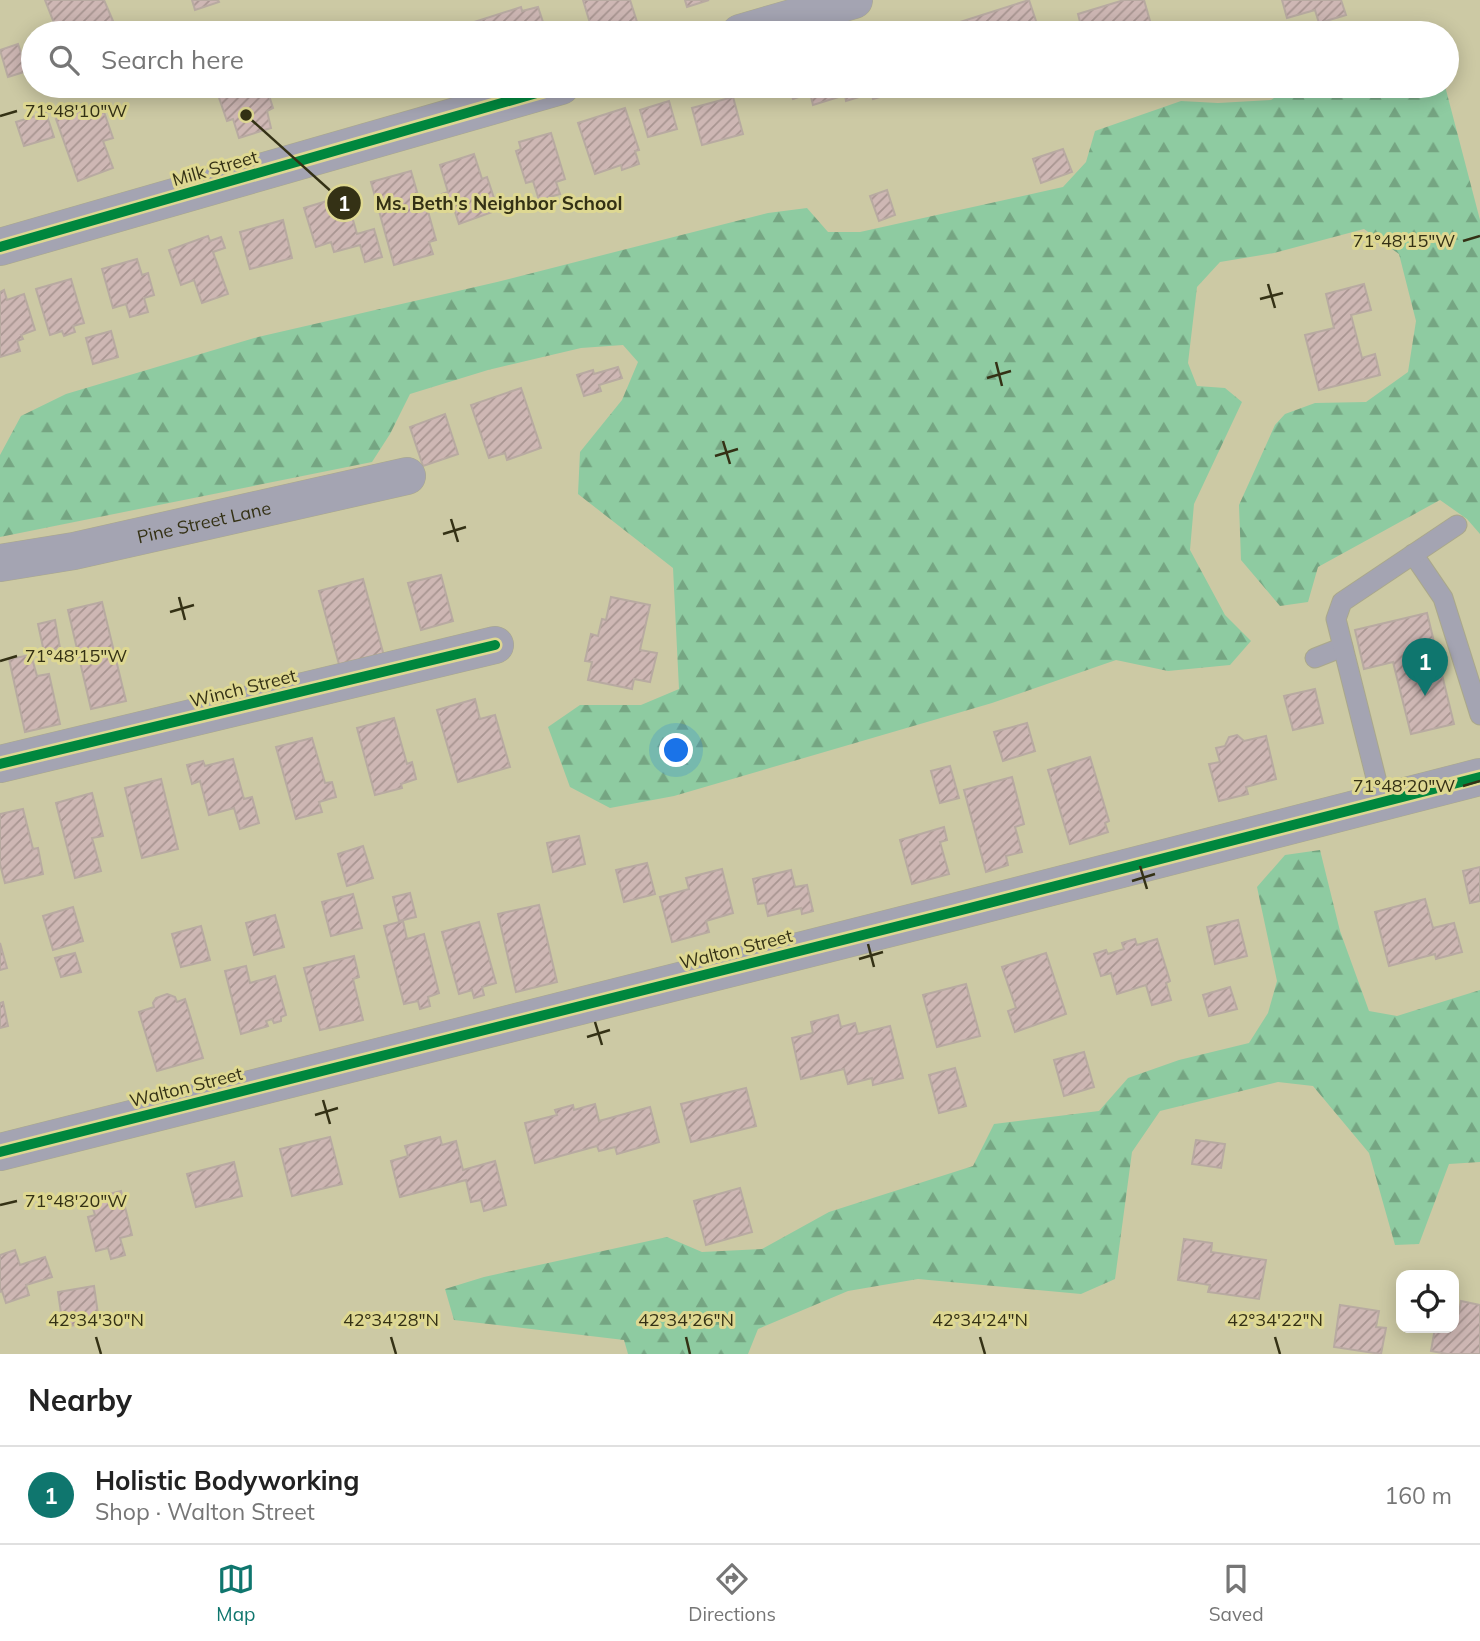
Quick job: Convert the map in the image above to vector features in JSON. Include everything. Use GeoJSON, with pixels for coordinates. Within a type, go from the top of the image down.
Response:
{"type":"FeatureCollection","features":[{"type":"Feature","properties":{"kind":"street"},"geometry":{"type":"LineString","coordinates":[[781,21],[854,0]]}},
{"type":"Feature","properties":{"kind":"street","name":"Milk Street"},"geometry":{"type":"LineString","coordinates":[[0,247],[519,98]]}},
{"type":"Feature","properties":{"kind":"street","name":"Pine Street Lane"},"geometry":{"type":"LineString","coordinates":[[0,563],[74,551],[407,476]]}},
{"type":"Feature","properties":{"kind":"street","name":"Winch Street"},"geometry":{"type":"LineString","coordinates":[[0,764],[495,645]]}},
{"type":"Feature","properties":{"kind":"street","name":"Walton Street"},"geometry":{"type":"LineString","coordinates":[[0,1152],[1480,777]]}},
{"type":"Feature","properties":{"kind":"lane"},"geometry":{"type":"LineString","coordinates":[[1382,802],[1336,620],[1342,602],[1457,525]]}},
{"type":"Feature","properties":{"kind":"lane"},"geometry":{"type":"LineString","coordinates":[[1413,554],[1443,598],[1480,715]]}},
{"type":"Feature","properties":{"kind":"lane"},"geometry":{"type":"LineString","coordinates":[[1315,658],[1343,647]]}},
{"type":"Feature","properties":{"kind":"green space"},"geometry":{"type":"Polygon","coordinates":[[[1448,98],[1480,220],[1480,534],[1467,519],[1440,500],[1318,567],[1308,602],[1280,606],[1241,560],[1239,505],[1275,425],[1285,414],[1315,403],[1366,402],[1408,372],[1416,321],[1399,254],[1364,229],[1274,253],[1220,262],[1197,287],[1188,363],[1197,386],[1225,388],[1242,402],[1194,504],[1190,550],[1225,615],[1251,641],[1230,665],[1168,671],[1116,660],[992,703],[674,796],[610,808],[570,787],[548,727],[580,705],[641,705],[679,689],[673,568],[578,494],[580,452],[622,400],[638,362],[623,345],[581,348],[488,370],[410,394],[372,462],[0,537],[0,455],[21,416],[66,394],[258,337],[497,282],[768,213],[807,208],[828,232],[860,232],[1063,187],[1086,162],[1095,131],[1181,101],[1218,103],[1448,98]]]}},
{"type":"Feature","properties":{"kind":"green space"},"geometry":{"type":"Polygon","coordinates":[[[1320,850],[1340,931],[1369,1011],[1397,1016],[1480,990],[1480,1162],[1449,1164],[1419,1244],[1395,1245],[1369,1153],[1313,1086],[1278,1082],[1160,1111],[1132,1152],[1115,1279],[1081,1294],[918,1279],[848,1291],[758,1329],[748,1354],[628,1354],[624,1340],[454,1320],[445,1289],[484,1277],[667,1237],[702,1252],[762,1249],[829,1212],[973,1166],[994,1124],[1099,1111],[1128,1078],[1179,1060],[1249,1043],[1268,1013],[1277,981],[1257,887],[1285,855],[1320,850]]]}},
{"type":"Feature","properties":{"kind":"building"},"geometry":{"type":"Polygon","coordinates":[[[45,0],[104,0],[113,21],[53,21],[45,0]]]}},
{"type":"Feature","properties":{"kind":"building"},"geometry":{"type":"Polygon","coordinates":[[[192,0],[218,0],[219,2],[195,10],[192,0]]]}},
{"type":"Feature","properties":{"kind":"building"},"geometry":{"type":"Polygon","coordinates":[[[583,0],[630,0],[637,21],[589,21],[583,0]]]}},
{"type":"Feature","properties":{"kind":"building"},"geometry":{"type":"Polygon","coordinates":[[[685,0],[709,0],[687,7],[685,0]]]}},
{"type":"Feature","properties":{"kind":"building"},"geometry":{"type":"Polygon","coordinates":[[[1029,0],[1036,21],[963,21],[1029,0]]]}},
{"type":"Feature","properties":{"kind":"building"},"geometry":{"type":"Polygon","coordinates":[[[1124,0],[1144,0],[1150,21],[1080,21],[1078,14],[1124,0]]]}},
{"type":"Feature","properties":{"kind":"building"},"geometry":{"type":"Polygon","coordinates":[[[1282,0],[1341,0],[1346,15],[1318,21],[1315,10],[1287,18],[1282,0]]]}},
{"type":"Feature","properties":{"kind":"building"},"geometry":{"type":"Polygon","coordinates":[[[521,7],[522,11],[538,7],[543,21],[477,21],[521,7]]]}},
{"type":"Feature","properties":{"kind":"building"},"geometry":{"type":"Polygon","coordinates":[[[18,44],[21,73],[8,77],[0,50],[18,44]]]}},
{"type":"Feature","properties":{"kind":"building"},"geometry":{"type":"Polygon","coordinates":[[[219,98],[270,98],[273,108],[267,111],[271,128],[239,138],[233,119],[227,121],[219,98]]]}},
{"type":"Feature","properties":{"kind":"building"},"geometry":{"type":"Polygon","coordinates":[[[733,98],[743,134],[702,145],[692,108],[733,98]]]}},
{"type":"Feature","properties":{"kind":"building"},"geometry":{"type":"Polygon","coordinates":[[[811,98],[835,98],[813,105],[811,98]]]}},
{"type":"Feature","properties":{"kind":"building"},"geometry":{"type":"Polygon","coordinates":[[[669,101],[677,129],[648,137],[640,110],[669,101]]]}},
{"type":"Feature","properties":{"kind":"building"},"geometry":{"type":"Polygon","coordinates":[[[94,106],[97,115],[104,112],[113,138],[103,141],[113,168],[78,181],[56,119],[94,106]]]}},
{"type":"Feature","properties":{"kind":"building"},"geometry":{"type":"Polygon","coordinates":[[[625,108],[639,150],[635,151],[639,164],[622,170],[621,165],[595,174],[578,123],[625,108]]]}},
{"type":"Feature","properties":{"kind":"building"},"geometry":{"type":"Polygon","coordinates":[[[46,113],[54,137],[24,146],[16,122],[46,113]]]}},
{"type":"Feature","properties":{"kind":"building"},"geometry":{"type":"Polygon","coordinates":[[[551,133],[565,179],[556,182],[560,194],[539,200],[533,181],[526,183],[516,151],[521,149],[519,142],[551,133]]]}},
{"type":"Feature","properties":{"kind":"building"},"geometry":{"type":"Polygon","coordinates":[[[1063,149],[1072,172],[1041,183],[1033,159],[1063,149]]]}},
{"type":"Feature","properties":{"kind":"building"},"geometry":{"type":"Polygon","coordinates":[[[474,154],[482,179],[487,177],[498,210],[459,224],[454,209],[447,212],[442,194],[448,192],[440,165],[474,154]]]}},
{"type":"Feature","properties":{"kind":"building"},"geometry":{"type":"Polygon","coordinates":[[[411,171],[419,199],[424,197],[436,240],[429,242],[433,254],[394,265],[371,182],[411,171]]]}},
{"type":"Feature","properties":{"kind":"building"},"geometry":{"type":"Polygon","coordinates":[[[887,190],[895,215],[879,221],[870,196],[887,190]]]}},
{"type":"Feature","properties":{"kind":"building"},"geometry":{"type":"Polygon","coordinates":[[[340,197],[345,215],[351,213],[357,234],[374,229],[382,257],[365,262],[360,245],[334,252],[331,242],[316,247],[304,208],[340,197]]]}},
{"type":"Feature","properties":{"kind":"building"},"geometry":{"type":"Polygon","coordinates":[[[283,220],[292,258],[250,269],[240,232],[283,220]]]}},
{"type":"Feature","properties":{"kind":"building"},"geometry":{"type":"Polygon","coordinates":[[[208,236],[210,241],[221,237],[225,248],[213,252],[228,294],[202,303],[194,280],[181,285],[169,250],[208,236]]]}},
{"type":"Feature","properties":{"kind":"building"},"geometry":{"type":"Polygon","coordinates":[[[137,259],[142,275],[148,273],[154,295],[144,298],[148,312],[130,317],[126,304],[113,308],[102,269],[137,259]]]}},
{"type":"Feature","properties":{"kind":"building"},"geometry":{"type":"Polygon","coordinates":[[[71,279],[84,323],[73,326],[75,332],[64,336],[62,331],[50,335],[36,289],[71,279]]]}},
{"type":"Feature","properties":{"kind":"building"},"geometry":{"type":"Polygon","coordinates":[[[1364,284],[1371,310],[1351,315],[1362,358],[1375,354],[1380,375],[1319,390],[1305,335],[1334,328],[1326,294],[1364,284]]]}},
{"type":"Feature","properties":{"kind":"building"},"geometry":{"type":"Polygon","coordinates":[[[4,290],[7,300],[24,294],[35,330],[21,335],[23,339],[17,341],[20,351],[0,357],[0,292],[4,290]]]}},
{"type":"Feature","properties":{"kind":"building"},"geometry":{"type":"Polygon","coordinates":[[[111,331],[118,357],[93,364],[86,338],[111,331]]]}},
{"type":"Feature","properties":{"kind":"building"},"geometry":{"type":"Polygon","coordinates":[[[618,367],[622,378],[599,385],[601,391],[584,396],[577,375],[593,370],[594,374],[618,367]]]}},
{"type":"Feature","properties":{"kind":"building"},"geometry":{"type":"Polygon","coordinates":[[[521,388],[541,448],[507,460],[505,453],[489,458],[471,405],[521,388]]]}},
{"type":"Feature","properties":{"kind":"building"},"geometry":{"type":"Polygon","coordinates":[[[445,414],[458,454],[423,466],[410,427],[445,414]]]}},
{"type":"Feature","properties":{"kind":"building"},"geometry":{"type":"Polygon","coordinates":[[[441,575],[453,621],[421,630],[408,583],[441,575]]]}},
{"type":"Feature","properties":{"kind":"building"},"geometry":{"type":"Polygon","coordinates":[[[363,579],[384,656],[340,668],[319,591],[363,579]]]}},
{"type":"Feature","properties":{"kind":"building"},"geometry":{"type":"Polygon","coordinates":[[[611,597],[650,605],[640,650],[657,653],[650,682],[634,679],[632,689],[588,680],[592,662],[585,661],[591,634],[598,636],[602,619],[606,620],[611,597]]]}},
{"type":"Feature","properties":{"kind":"building"},"geometry":{"type":"Polygon","coordinates":[[[102,602],[126,701],[91,709],[68,610],[102,602]]]}},
{"type":"Feature","properties":{"kind":"building"},"geometry":{"type":"Polygon","coordinates":[[[1427,613],[1454,724],[1411,734],[1393,662],[1364,669],[1355,630],[1427,613]]]}},
{"type":"Feature","properties":{"kind":"building"},"geometry":{"type":"Polygon","coordinates":[[[55,620],[60,648],[44,652],[38,624],[55,620]]]}},
{"type":"Feature","properties":{"kind":"building"},"geometry":{"type":"Polygon","coordinates":[[[31,655],[37,676],[49,674],[60,724],[25,732],[9,659],[31,655]]]}},
{"type":"Feature","properties":{"kind":"building"},"geometry":{"type":"Polygon","coordinates":[[[1315,689],[1323,723],[1293,730],[1284,696],[1315,689]]]}},
{"type":"Feature","properties":{"kind":"building"},"geometry":{"type":"Polygon","coordinates":[[[475,699],[480,719],[495,715],[510,767],[458,782],[437,710],[475,699]]]}},
{"type":"Feature","properties":{"kind":"building"},"geometry":{"type":"Polygon","coordinates":[[[394,718],[407,764],[412,762],[416,779],[401,784],[402,788],[375,795],[357,728],[394,718]]]}},
{"type":"Feature","properties":{"kind":"building"},"geometry":{"type":"Polygon","coordinates":[[[1027,723],[1035,751],[1003,761],[994,732],[1027,723]]]}},
{"type":"Feature","properties":{"kind":"building"},"geometry":{"type":"Polygon","coordinates":[[[1237,735],[1244,741],[1266,736],[1276,779],[1246,787],[1248,794],[1219,801],[1209,764],[1220,762],[1216,748],[1225,746],[1229,737],[1237,735]]]}},
{"type":"Feature","properties":{"kind":"building"},"geometry":{"type":"Polygon","coordinates":[[[312,738],[325,783],[332,782],[336,797],[319,802],[322,812],[296,819],[276,747],[312,738]]]}},
{"type":"Feature","properties":{"kind":"building"},"geometry":{"type":"Polygon","coordinates":[[[1090,757],[1109,821],[1105,823],[1108,832],[1070,844],[1048,770],[1090,757]]]}},
{"type":"Feature","properties":{"kind":"building"},"geometry":{"type":"Polygon","coordinates":[[[233,759],[244,799],[252,797],[259,823],[240,829],[234,808],[209,815],[200,781],[192,784],[187,765],[203,761],[205,766],[233,759]]]}},
{"type":"Feature","properties":{"kind":"building"},"geometry":{"type":"Polygon","coordinates":[[[950,766],[959,798],[940,803],[931,771],[950,766]]]}},
{"type":"Feature","properties":{"kind":"building"},"geometry":{"type":"Polygon","coordinates":[[[1012,777],[1024,824],[1015,827],[1022,852],[1006,856],[1008,865],[986,872],[964,790],[1012,777]]]}},
{"type":"Feature","properties":{"kind":"building"},"geometry":{"type":"Polygon","coordinates":[[[161,779],[178,849],[142,858],[125,788],[161,779]]]}},
{"type":"Feature","properties":{"kind":"building"},"geometry":{"type":"Polygon","coordinates":[[[92,793],[103,836],[92,838],[101,871],[75,878],[56,803],[92,793]]]}},
{"type":"Feature","properties":{"kind":"building"},"geometry":{"type":"Polygon","coordinates":[[[23,809],[33,849],[38,848],[43,874],[5,883],[0,864],[0,814],[23,809]]]}},
{"type":"Feature","properties":{"kind":"building"},"geometry":{"type":"Polygon","coordinates":[[[944,827],[947,840],[940,842],[949,874],[912,884],[900,840],[944,827]]]}},
{"type":"Feature","properties":{"kind":"building"},"geometry":{"type":"Polygon","coordinates":[[[579,836],[585,864],[553,872],[547,843],[579,836]]]}},
{"type":"Feature","properties":{"kind":"building"},"geometry":{"type":"Polygon","coordinates":[[[363,846],[373,878],[347,886],[338,854],[363,846]]]}},
{"type":"Feature","properties":{"kind":"building"},"geometry":{"type":"Polygon","coordinates":[[[647,863],[655,894],[624,902],[616,870],[647,863]]]}},
{"type":"Feature","properties":{"kind":"building"},"geometry":{"type":"Polygon","coordinates":[[[1480,867],[1480,901],[1470,903],[1463,871],[1480,867]]]}},
{"type":"Feature","properties":{"kind":"building"},"geometry":{"type":"Polygon","coordinates":[[[722,869],[733,913],[706,921],[709,932],[672,942],[660,897],[689,889],[686,878],[722,869]]]}},
{"type":"Feature","properties":{"kind":"building"},"geometry":{"type":"Polygon","coordinates":[[[791,870],[795,887],[807,885],[813,911],[802,914],[801,908],[768,916],[765,903],[758,904],[753,879],[791,870]]]}},
{"type":"Feature","properties":{"kind":"building"},"geometry":{"type":"Polygon","coordinates":[[[410,893],[416,917],[399,921],[393,897],[410,893]]]}},
{"type":"Feature","properties":{"kind":"building"},"geometry":{"type":"Polygon","coordinates":[[[353,894],[362,928],[331,936],[322,902],[353,894]]]}},
{"type":"Feature","properties":{"kind":"building"},"geometry":{"type":"Polygon","coordinates":[[[1425,899],[1433,928],[1454,923],[1462,952],[1436,959],[1435,954],[1389,966],[1375,912],[1425,899]]]}},
{"type":"Feature","properties":{"kind":"building"},"geometry":{"type":"Polygon","coordinates":[[[539,905],[557,982],[516,992],[498,914],[539,905]]]}},
{"type":"Feature","properties":{"kind":"building"},"geometry":{"type":"Polygon","coordinates":[[[73,907],[83,941],[53,950],[43,916],[73,907]]]}},
{"type":"Feature","properties":{"kind":"building"},"geometry":{"type":"Polygon","coordinates":[[[275,915],[284,947],[254,955],[246,923],[275,915]]]}},
{"type":"Feature","properties":{"kind":"building"},"geometry":{"type":"Polygon","coordinates":[[[1238,920],[1247,956],[1215,964],[1207,927],[1238,920]]]}},
{"type":"Feature","properties":{"kind":"building"},"geometry":{"type":"Polygon","coordinates":[[[403,921],[407,939],[424,934],[439,993],[428,997],[430,1006],[420,1009],[418,1001],[404,1004],[384,926],[403,921]]]}},
{"type":"Feature","properties":{"kind":"building"},"geometry":{"type":"Polygon","coordinates":[[[479,922],[496,983],[482,987],[484,995],[474,998],[472,990],[459,994],[442,932],[479,922]]]}},
{"type":"Feature","properties":{"kind":"building"},"geometry":{"type":"Polygon","coordinates":[[[201,926],[210,960],[181,967],[172,934],[201,926]]]}},
{"type":"Feature","properties":{"kind":"building"},"geometry":{"type":"Polygon","coordinates":[[[1135,939],[1137,945],[1157,939],[1170,981],[1166,983],[1171,1000],[1152,1005],[1146,985],[1117,994],[1111,973],[1101,976],[1094,954],[1106,950],[1108,954],[1124,949],[1122,943],[1135,939]]]}},
{"type":"Feature","properties":{"kind":"building"},"geometry":{"type":"Polygon","coordinates":[[[0,943],[7,968],[0,970],[0,943]]]}},
{"type":"Feature","properties":{"kind":"building"},"geometry":{"type":"Polygon","coordinates":[[[75,953],[81,972],[61,977],[55,958],[75,953]]]}},
{"type":"Feature","properties":{"kind":"building"},"geometry":{"type":"Polygon","coordinates":[[[1046,953],[1066,1014],[1015,1032],[1008,1011],[1016,1008],[1002,967],[1046,953]]]}},
{"type":"Feature","properties":{"kind":"building"},"geometry":{"type":"Polygon","coordinates":[[[354,956],[359,977],[353,979],[363,1020],[320,1030],[304,968],[354,956]]]}},
{"type":"Feature","properties":{"kind":"building"},"geometry":{"type":"Polygon","coordinates":[[[246,966],[250,983],[275,976],[286,1015],[281,1017],[281,1021],[274,1023],[272,1019],[266,1021],[268,1026],[241,1034],[225,971],[246,966]]]}},
{"type":"Feature","properties":{"kind":"building"},"geometry":{"type":"Polygon","coordinates":[[[966,984],[980,1036],[937,1047],[923,995],[966,984]]]}},
{"type":"Feature","properties":{"kind":"building"},"geometry":{"type":"Polygon","coordinates":[[[1230,987],[1237,1009],[1209,1016],[1203,995],[1230,987]]]}},
{"type":"Feature","properties":{"kind":"building"},"geometry":{"type":"Polygon","coordinates":[[[167,994],[175,997],[177,1002],[185,999],[203,1058],[157,1071],[139,1012],[154,1007],[156,998],[167,994]]]}},
{"type":"Feature","properties":{"kind":"building"},"geometry":{"type":"Polygon","coordinates":[[[3,1002],[8,1026],[0,1028],[0,1003],[3,1002]]]}},
{"type":"Feature","properties":{"kind":"building"},"geometry":{"type":"Polygon","coordinates":[[[838,1015],[841,1027],[855,1023],[858,1034],[890,1026],[903,1078],[873,1085],[872,1078],[848,1084],[844,1069],[801,1079],[792,1038],[813,1033],[811,1022],[838,1015]]]}},
{"type":"Feature","properties":{"kind":"building"},"geometry":{"type":"Polygon","coordinates":[[[1084,1052],[1094,1087],[1064,1096],[1054,1060],[1084,1052]]]}},
{"type":"Feature","properties":{"kind":"building"},"geometry":{"type":"Polygon","coordinates":[[[955,1068],[966,1106],[939,1113],[929,1075],[955,1068]]]}},
{"type":"Feature","properties":{"kind":"building"},"geometry":{"type":"Polygon","coordinates":[[[746,1088],[756,1126],[691,1142],[681,1104],[746,1088]]]}},
{"type":"Feature","properties":{"kind":"building"},"geometry":{"type":"Polygon","coordinates":[[[595,1104],[599,1121],[650,1107],[659,1142],[617,1154],[615,1147],[599,1151],[597,1146],[535,1163],[525,1123],[557,1115],[555,1110],[573,1105],[574,1110],[595,1104]]]}},
{"type":"Feature","properties":{"kind":"building"},"geometry":{"type":"Polygon","coordinates":[[[330,1137],[342,1184],[292,1196],[280,1149],[330,1137]]]}},
{"type":"Feature","properties":{"kind":"building"},"geometry":{"type":"Polygon","coordinates":[[[440,1137],[442,1145],[456,1141],[463,1170],[495,1161],[506,1205],[484,1211],[481,1200],[471,1202],[466,1180],[400,1197],[391,1161],[408,1156],[405,1146],[440,1137]]]}},
{"type":"Feature","properties":{"kind":"building"},"geometry":{"type":"Polygon","coordinates":[[[1196,1140],[1225,1144],[1221,1168],[1192,1164],[1196,1140]]]}},
{"type":"Feature","properties":{"kind":"building"},"geometry":{"type":"Polygon","coordinates":[[[234,1162],[242,1196],[196,1207],[187,1174],[234,1162]]]}},
{"type":"Feature","properties":{"kind":"building"},"geometry":{"type":"Polygon","coordinates":[[[740,1188],[752,1232],[706,1245],[694,1201],[740,1188]]]}},
{"type":"Feature","properties":{"kind":"building"},"geometry":{"type":"Polygon","coordinates":[[[121,1191],[132,1235],[120,1238],[125,1255],[111,1259],[108,1248],[96,1251],[88,1217],[95,1215],[90,1199],[121,1191]]]}},
{"type":"Feature","properties":{"kind":"building"},"geometry":{"type":"Polygon","coordinates":[[[1184,1239],[1212,1243],[1211,1252],[1266,1260],[1259,1299],[1208,1292],[1210,1285],[1178,1280],[1184,1239]]]}},
{"type":"Feature","properties":{"kind":"building"},"geometry":{"type":"Polygon","coordinates":[[[15,1250],[20,1265],[45,1257],[52,1277],[26,1285],[29,1295],[6,1303],[2,1291],[0,1292],[0,1255],[15,1250]]]}},
{"type":"Feature","properties":{"kind":"building"},"geometry":{"type":"Polygon","coordinates":[[[94,1286],[99,1321],[63,1327],[58,1292],[94,1286]]]}},
{"type":"Feature","properties":{"kind":"building"},"geometry":{"type":"Polygon","coordinates":[[[1461,1301],[1480,1305],[1480,1354],[1431,1351],[1434,1333],[1459,1333],[1461,1301]]]}},
{"type":"Feature","properties":{"kind":"building"},"geometry":{"type":"Polygon","coordinates":[[[1340,1305],[1379,1311],[1376,1327],[1386,1328],[1381,1354],[1334,1347],[1340,1305]]]}},
{"type":"Feature","properties":{"kind":"cycle path"},"geometry":{"type":"LineString","coordinates":[[0,247],[519,98]]}},
{"type":"Feature","properties":{"kind":"cycle path"},"geometry":{"type":"LineString","coordinates":[[0,764],[495,645]]}},
{"type":"Feature","properties":{"kind":"cycle path"},"geometry":{"type":"LineString","coordinates":[[0,1152],[1480,777]]}},
{"type":"Feature","properties":{"kind":"place","name":"Ms. Beth's Neighbor School"},"geometry":{"type":"Point","coordinates":[246,115]}},
{"type":"Feature","properties":{"kind":"place","name":"Holistic Bodyworking"},"geometry":{"type":"Point","coordinates":[1425,696]}}]}
